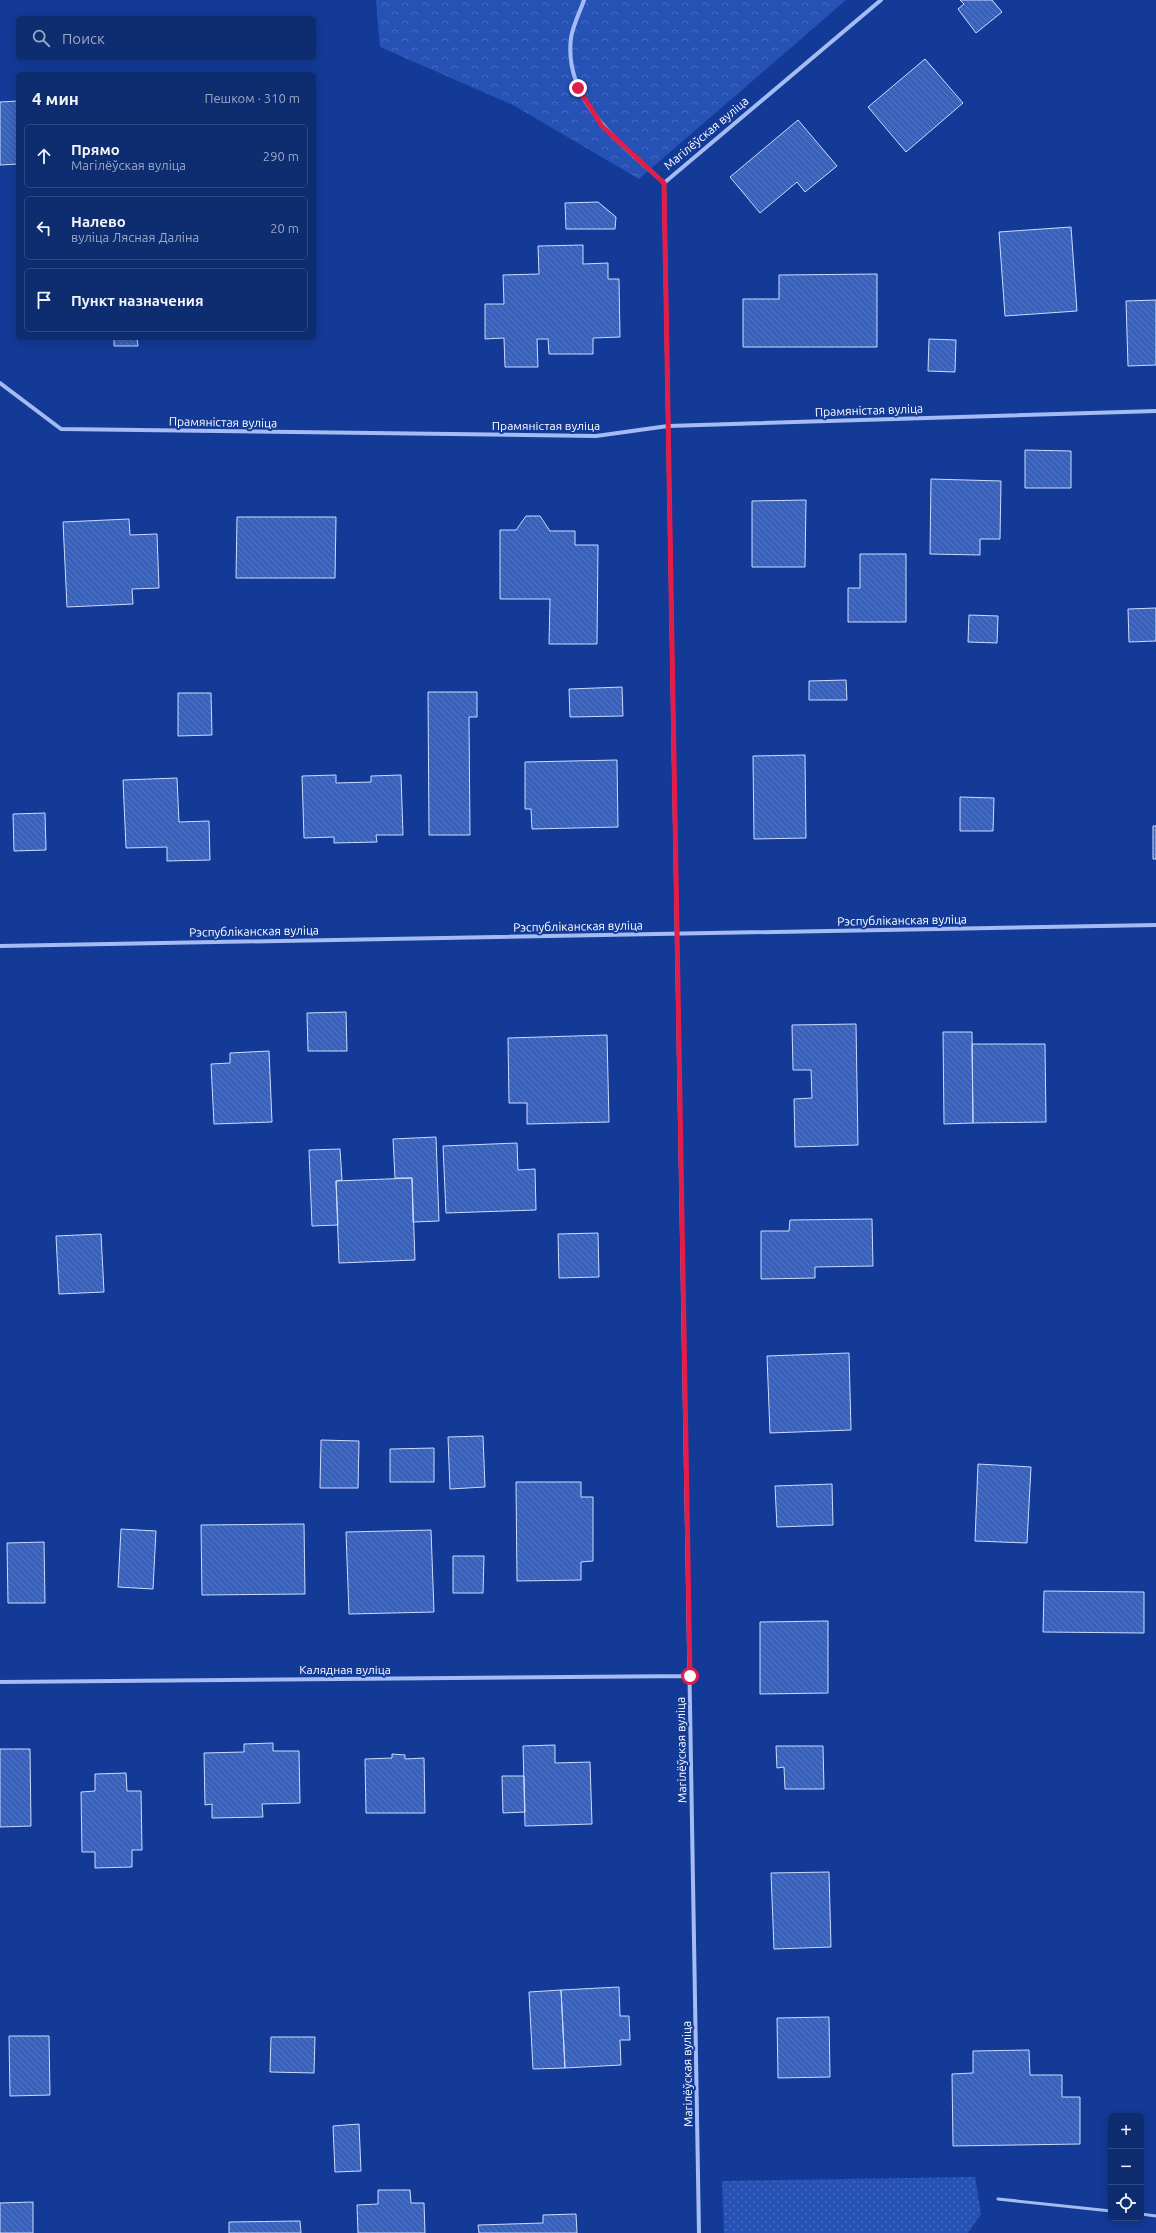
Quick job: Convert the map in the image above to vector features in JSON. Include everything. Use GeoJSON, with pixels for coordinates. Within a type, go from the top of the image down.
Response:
{"type":"FeatureCollection","features":[{"type":"Feature","properties":{"kind":"street"},"geometry":{"type":"LineString","coordinates":[[584,0],[572,37],[571,62],[578,88],[602,126],[664,183]]}},
{"type":"Feature","properties":{"kind":"street","name":"Магілёўская вуліца"},"geometry":{"type":"LineString","coordinates":[[699,2233],[664,183],[881,0]]}},
{"type":"Feature","properties":{"kind":"street","name":"Прамяністая вуліца"},"geometry":{"type":"LineString","coordinates":[[0,383],[61,429],[596,436],[668,426],[1156,411]]}},
{"type":"Feature","properties":{"kind":"street","name":"Рэспубліканская вуліца"},"geometry":{"type":"LineString","coordinates":[[0,946],[1156,925]]}},
{"type":"Feature","properties":{"kind":"street","name":"Калядная вуліца"},"geometry":{"type":"LineString","coordinates":[[0,1682],[690,1676]]}},
{"type":"Feature","properties":{"kind":"lane"},"geometry":{"type":"LineString","coordinates":[[998,2198],[1108,2211]]}},
{"type":"Feature","properties":{"kind":"lane"},"geometry":{"type":"LineString","coordinates":[[1144,2214],[1156,2216]]}},
{"type":"Feature","properties":{"kind":"green space"},"geometry":{"type":"Polygon","coordinates":[[[376,0],[846,0],[639,179],[513,105],[380,47],[376,0]]]}},
{"type":"Feature","properties":{"kind":"green space"},"geometry":{"type":"Polygon","coordinates":[[[975,2177],[981,2214],[968,2233],[724,2233],[722,2181],[975,2177]]]}},
{"type":"Feature","properties":{"kind":"building"},"geometry":{"type":"Polygon","coordinates":[[[960,0],[992,0],[1002,12],[976,33],[958,9],[964,4],[960,0]]]}},
{"type":"Feature","properties":{"kind":"building"},"geometry":{"type":"Polygon","coordinates":[[[925,59],[963,103],[906,152],[868,107],[925,59]]]}},
{"type":"Feature","properties":{"kind":"building"},"geometry":{"type":"Polygon","coordinates":[[[16,101],[16,164],[0,165],[0,102],[16,101]]]}},
{"type":"Feature","properties":{"kind":"building"},"geometry":{"type":"Polygon","coordinates":[[[798,120],[837,166],[805,192],[797,182],[760,213],[730,177],[798,120]]]}},
{"type":"Feature","properties":{"kind":"building"},"geometry":{"type":"Polygon","coordinates":[[[598,202],[616,217],[615,229],[566,229],[565,203],[598,202]]]}},
{"type":"Feature","properties":{"kind":"building"},"geometry":{"type":"Polygon","coordinates":[[[1071,227],[1077,311],[1005,316],[999,232],[1071,227]]]}},
{"type":"Feature","properties":{"kind":"building"},"geometry":{"type":"Polygon","coordinates":[[[583,245],[583,264],[608,263],[608,279],[619,279],[620,337],[593,338],[593,354],[549,354],[548,339],[537,339],[538,367],[505,367],[504,338],[485,339],[485,304],[504,304],[503,275],[539,274],[538,246],[583,245]]]}},
{"type":"Feature","properties":{"kind":"building"},"geometry":{"type":"Polygon","coordinates":[[[877,274],[877,347],[743,347],[743,299],[779,299],[779,275],[877,274]]]}},
{"type":"Feature","properties":{"kind":"building"},"geometry":{"type":"Polygon","coordinates":[[[1156,300],[1156,365],[1128,366],[1126,301],[1156,300]]]}},
{"type":"Feature","properties":{"kind":"building"},"geometry":{"type":"Polygon","coordinates":[[[929,339],[956,340],[955,372],[928,371],[929,339]]]}},
{"type":"Feature","properties":{"kind":"building"},"geometry":{"type":"Polygon","coordinates":[[[114,340],[137,340],[138,346],[114,346],[114,340]]]}},
{"type":"Feature","properties":{"kind":"building"},"geometry":{"type":"Polygon","coordinates":[[[1025,450],[1071,451],[1071,488],[1025,488],[1025,450]]]}},
{"type":"Feature","properties":{"kind":"building"},"geometry":{"type":"Polygon","coordinates":[[[931,479],[1001,481],[1000,539],[980,539],[980,555],[930,554],[931,479]]]}},
{"type":"Feature","properties":{"kind":"building"},"geometry":{"type":"Polygon","coordinates":[[[806,500],[805,567],[752,567],[752,501],[806,500]]]}},
{"type":"Feature","properties":{"kind":"building"},"geometry":{"type":"Polygon","coordinates":[[[526,516],[540,516],[550,531],[575,531],[575,545],[598,545],[597,644],[549,644],[550,599],[500,599],[500,530],[516,530],[526,516]]]}},
{"type":"Feature","properties":{"kind":"building"},"geometry":{"type":"Polygon","coordinates":[[[237,517],[336,517],[335,578],[236,578],[237,517]]]}},
{"type":"Feature","properties":{"kind":"building"},"geometry":{"type":"Polygon","coordinates":[[[129,519],[130,535],[157,534],[159,588],[132,589],[133,604],[67,607],[63,522],[129,519]]]}},
{"type":"Feature","properties":{"kind":"building"},"geometry":{"type":"Polygon","coordinates":[[[860,554],[906,554],[906,622],[848,622],[848,588],[860,588],[860,554]]]}},
{"type":"Feature","properties":{"kind":"building"},"geometry":{"type":"Polygon","coordinates":[[[1156,608],[1156,641],[1129,642],[1128,609],[1156,608]]]}},
{"type":"Feature","properties":{"kind":"building"},"geometry":{"type":"Polygon","coordinates":[[[969,615],[998,616],[997,643],[968,642],[969,615]]]}},
{"type":"Feature","properties":{"kind":"building"},"geometry":{"type":"Polygon","coordinates":[[[846,680],[847,700],[809,700],[809,681],[846,680]]]}},
{"type":"Feature","properties":{"kind":"building"},"geometry":{"type":"Polygon","coordinates":[[[622,687],[623,716],[570,717],[569,689],[622,687]]]}},
{"type":"Feature","properties":{"kind":"building"},"geometry":{"type":"Polygon","coordinates":[[[428,692],[477,692],[477,717],[469,717],[470,835],[429,835],[428,692]]]}},
{"type":"Feature","properties":{"kind":"building"},"geometry":{"type":"Polygon","coordinates":[[[178,693],[211,693],[212,735],[178,736],[178,693]]]}},
{"type":"Feature","properties":{"kind":"building"},"geometry":{"type":"Polygon","coordinates":[[[805,755],[806,838],[754,839],[753,756],[805,755]]]}},
{"type":"Feature","properties":{"kind":"building"},"geometry":{"type":"Polygon","coordinates":[[[617,760],[618,827],[532,829],[531,809],[525,809],[525,762],[617,760]]]}},
{"type":"Feature","properties":{"kind":"building"},"geometry":{"type":"Polygon","coordinates":[[[336,775],[336,783],[371,782],[371,776],[401,775],[403,835],[376,835],[377,842],[334,843],[334,837],[304,838],[302,776],[336,775]]]}},
{"type":"Feature","properties":{"kind":"building"},"geometry":{"type":"Polygon","coordinates":[[[177,778],[179,822],[209,821],[210,860],[167,861],[167,847],[126,848],[123,780],[177,778]]]}},
{"type":"Feature","properties":{"kind":"building"},"geometry":{"type":"Polygon","coordinates":[[[960,797],[994,798],[993,831],[960,831],[960,797]]]}},
{"type":"Feature","properties":{"kind":"building"},"geometry":{"type":"Polygon","coordinates":[[[45,813],[46,850],[14,851],[13,814],[45,813]]]}},
{"type":"Feature","properties":{"kind":"building"},"geometry":{"type":"Polygon","coordinates":[[[1153,826],[1156,826],[1156,859],[1153,859],[1153,826]]]}},
{"type":"Feature","properties":{"kind":"building"},"geometry":{"type":"Polygon","coordinates":[[[346,1012],[347,1051],[308,1051],[307,1013],[346,1012]]]}},
{"type":"Feature","properties":{"kind":"building"},"geometry":{"type":"Polygon","coordinates":[[[856,1024],[858,1145],[795,1147],[794,1099],[812,1098],[811,1070],[793,1070],[792,1025],[856,1024]]]}},
{"type":"Feature","properties":{"kind":"building"},"geometry":{"type":"Polygon","coordinates":[[[943,1032],[972,1032],[973,1123],[944,1124],[943,1032]]]}},
{"type":"Feature","properties":{"kind":"building"},"geometry":{"type":"Polygon","coordinates":[[[607,1035],[609,1122],[527,1124],[527,1103],[509,1103],[508,1038],[607,1035]]]}},
{"type":"Feature","properties":{"kind":"building"},"geometry":{"type":"Polygon","coordinates":[[[972,1044],[1045,1044],[1046,1122],[973,1123],[972,1044]]]}},
{"type":"Feature","properties":{"kind":"building"},"geometry":{"type":"Polygon","coordinates":[[[269,1051],[272,1122],[214,1124],[211,1064],[230,1063],[230,1053],[269,1051]]]}},
{"type":"Feature","properties":{"kind":"building"},"geometry":{"type":"Polygon","coordinates":[[[436,1137],[439,1221],[413,1222],[412,1178],[395,1178],[393,1139],[436,1137]]]}},
{"type":"Feature","properties":{"kind":"building"},"geometry":{"type":"Polygon","coordinates":[[[517,1143],[518,1170],[535,1169],[536,1210],[446,1213],[443,1146],[517,1143]]]}},
{"type":"Feature","properties":{"kind":"building"},"geometry":{"type":"Polygon","coordinates":[[[340,1149],[342,1180],[336,1181],[338,1225],[312,1226],[309,1150],[340,1149]]]}},
{"type":"Feature","properties":{"kind":"building"},"geometry":{"type":"Polygon","coordinates":[[[412,1178],[415,1260],[339,1263],[336,1181],[412,1178]]]}},
{"type":"Feature","properties":{"kind":"building"},"geometry":{"type":"Polygon","coordinates":[[[872,1219],[873,1266],[815,1267],[815,1278],[761,1279],[761,1231],[789,1231],[790,1220],[872,1219]]]}},
{"type":"Feature","properties":{"kind":"building"},"geometry":{"type":"Polygon","coordinates":[[[598,1233],[599,1277],[559,1278],[558,1234],[598,1233]]]}},
{"type":"Feature","properties":{"kind":"building"},"geometry":{"type":"Polygon","coordinates":[[[101,1234],[104,1292],[59,1294],[56,1236],[101,1234]]]}},
{"type":"Feature","properties":{"kind":"building"},"geometry":{"type":"Polygon","coordinates":[[[849,1353],[851,1430],[770,1433],[767,1356],[849,1353]]]}},
{"type":"Feature","properties":{"kind":"building"},"geometry":{"type":"Polygon","coordinates":[[[483,1436],[485,1487],[450,1489],[448,1437],[483,1436]]]}},
{"type":"Feature","properties":{"kind":"building"},"geometry":{"type":"Polygon","coordinates":[[[321,1440],[359,1441],[358,1488],[320,1488],[321,1440]]]}},
{"type":"Feature","properties":{"kind":"building"},"geometry":{"type":"Polygon","coordinates":[[[434,1448],[434,1482],[390,1482],[390,1449],[434,1448]]]}},
{"type":"Feature","properties":{"kind":"building"},"geometry":{"type":"Polygon","coordinates":[[[978,1464],[1031,1467],[1027,1543],[975,1541],[978,1464]]]}},
{"type":"Feature","properties":{"kind":"building"},"geometry":{"type":"Polygon","coordinates":[[[516,1482],[581,1482],[581,1497],[593,1497],[593,1561],[581,1562],[581,1580],[517,1581],[516,1482]]]}},
{"type":"Feature","properties":{"kind":"building"},"geometry":{"type":"Polygon","coordinates":[[[832,1484],[833,1525],[777,1527],[775,1486],[832,1484]]]}},
{"type":"Feature","properties":{"kind":"building"},"geometry":{"type":"Polygon","coordinates":[[[304,1524],[305,1594],[202,1595],[201,1525],[304,1524]]]}},
{"type":"Feature","properties":{"kind":"building"},"geometry":{"type":"Polygon","coordinates":[[[121,1529],[156,1531],[153,1589],[118,1587],[121,1529]]]}},
{"type":"Feature","properties":{"kind":"building"},"geometry":{"type":"Polygon","coordinates":[[[431,1530],[434,1612],[349,1614],[346,1532],[431,1530]]]}},
{"type":"Feature","properties":{"kind":"building"},"geometry":{"type":"Polygon","coordinates":[[[44,1542],[45,1603],[8,1603],[7,1543],[44,1542]]]}},
{"type":"Feature","properties":{"kind":"building"},"geometry":{"type":"Polygon","coordinates":[[[453,1556],[484,1556],[483,1593],[453,1593],[453,1556]]]}},
{"type":"Feature","properties":{"kind":"building"},"geometry":{"type":"Polygon","coordinates":[[[1044,1591],[1144,1592],[1144,1633],[1043,1632],[1044,1591]]]}},
{"type":"Feature","properties":{"kind":"building"},"geometry":{"type":"Polygon","coordinates":[[[828,1621],[828,1693],[760,1694],[760,1622],[828,1621]]]}},
{"type":"Feature","properties":{"kind":"building"},"geometry":{"type":"Polygon","coordinates":[[[273,1743],[273,1751],[299,1751],[300,1803],[262,1804],[263,1817],[212,1818],[212,1804],[205,1805],[204,1753],[244,1752],[244,1744],[273,1743]]]}},
{"type":"Feature","properties":{"kind":"building"},"geometry":{"type":"Polygon","coordinates":[[[555,1745],[555,1763],[590,1762],[592,1824],[525,1826],[523,1746],[555,1745]]]}},
{"type":"Feature","properties":{"kind":"building"},"geometry":{"type":"Polygon","coordinates":[[[776,1746],[823,1746],[824,1789],[785,1789],[784,1767],[777,1768],[776,1746]]]}},
{"type":"Feature","properties":{"kind":"building"},"geometry":{"type":"Polygon","coordinates":[[[0,1749],[30,1749],[31,1826],[0,1827],[0,1749]]]}},
{"type":"Feature","properties":{"kind":"building"},"geometry":{"type":"Polygon","coordinates":[[[392,1754],[405,1755],[405,1759],[424,1758],[425,1813],[366,1813],[365,1759],[392,1758],[392,1754]]]}},
{"type":"Feature","properties":{"kind":"building"},"geometry":{"type":"Polygon","coordinates":[[[126,1773],[127,1791],[141,1791],[142,1850],[132,1850],[132,1867],[95,1868],[95,1852],[82,1852],[81,1792],[95,1791],[95,1774],[126,1773]]]}},
{"type":"Feature","properties":{"kind":"building"},"geometry":{"type":"Polygon","coordinates":[[[502,1776],[524,1776],[525,1812],[503,1813],[502,1776]]]}},
{"type":"Feature","properties":{"kind":"building"},"geometry":{"type":"Polygon","coordinates":[[[829,1872],[831,1947],[774,1949],[771,1873],[829,1872]]]}},
{"type":"Feature","properties":{"kind":"building"},"geometry":{"type":"Polygon","coordinates":[[[619,1987],[620,2016],[629,2016],[630,2040],[620,2040],[621,2065],[565,2068],[561,1990],[619,1987]]]}},
{"type":"Feature","properties":{"kind":"building"},"geometry":{"type":"Polygon","coordinates":[[[561,1990],[565,2068],[533,2069],[529,1992],[561,1990]]]}},
{"type":"Feature","properties":{"kind":"building"},"geometry":{"type":"Polygon","coordinates":[[[829,2017],[830,2077],[778,2078],[777,2018],[829,2017]]]}},
{"type":"Feature","properties":{"kind":"building"},"geometry":{"type":"Polygon","coordinates":[[[9,2036],[49,2036],[50,2095],[10,2096],[9,2036]]]}},
{"type":"Feature","properties":{"kind":"building"},"geometry":{"type":"Polygon","coordinates":[[[271,2037],[315,2037],[314,2073],[270,2072],[271,2037]]]}},
{"type":"Feature","properties":{"kind":"building"},"geometry":{"type":"Polygon","coordinates":[[[1029,2050],[1030,2075],[1062,2075],[1062,2097],[1080,2097],[1080,2144],[953,2146],[952,2074],[973,2073],[973,2051],[1029,2050]]]}},
{"type":"Feature","properties":{"kind":"building"},"geometry":{"type":"Polygon","coordinates":[[[359,2124],[361,2171],[335,2172],[333,2126],[359,2124]]]}},
{"type":"Feature","properties":{"kind":"building"},"geometry":{"type":"Polygon","coordinates":[[[378,2190],[410,2190],[411,2203],[424,2203],[425,2233],[358,2233],[357,2205],[378,2204],[378,2190]]]}},
{"type":"Feature","properties":{"kind":"building"},"geometry":{"type":"Polygon","coordinates":[[[33,2202],[33,2233],[0,2233],[0,2203],[33,2202]]]}},
{"type":"Feature","properties":{"kind":"building"},"geometry":{"type":"Polygon","coordinates":[[[576,2214],[577,2233],[479,2233],[478,2225],[543,2223],[543,2215],[576,2214]]]}},
{"type":"Feature","properties":{"kind":"building"},"geometry":{"type":"Polygon","coordinates":[[[300,2221],[301,2233],[229,2233],[229,2222],[300,2221]]]}},
{"type":"Feature","properties":{"kind":"route"},"geometry":{"type":"LineString","coordinates":[[578,88],[602,126],[664,183],[690,1676]]}}]}
